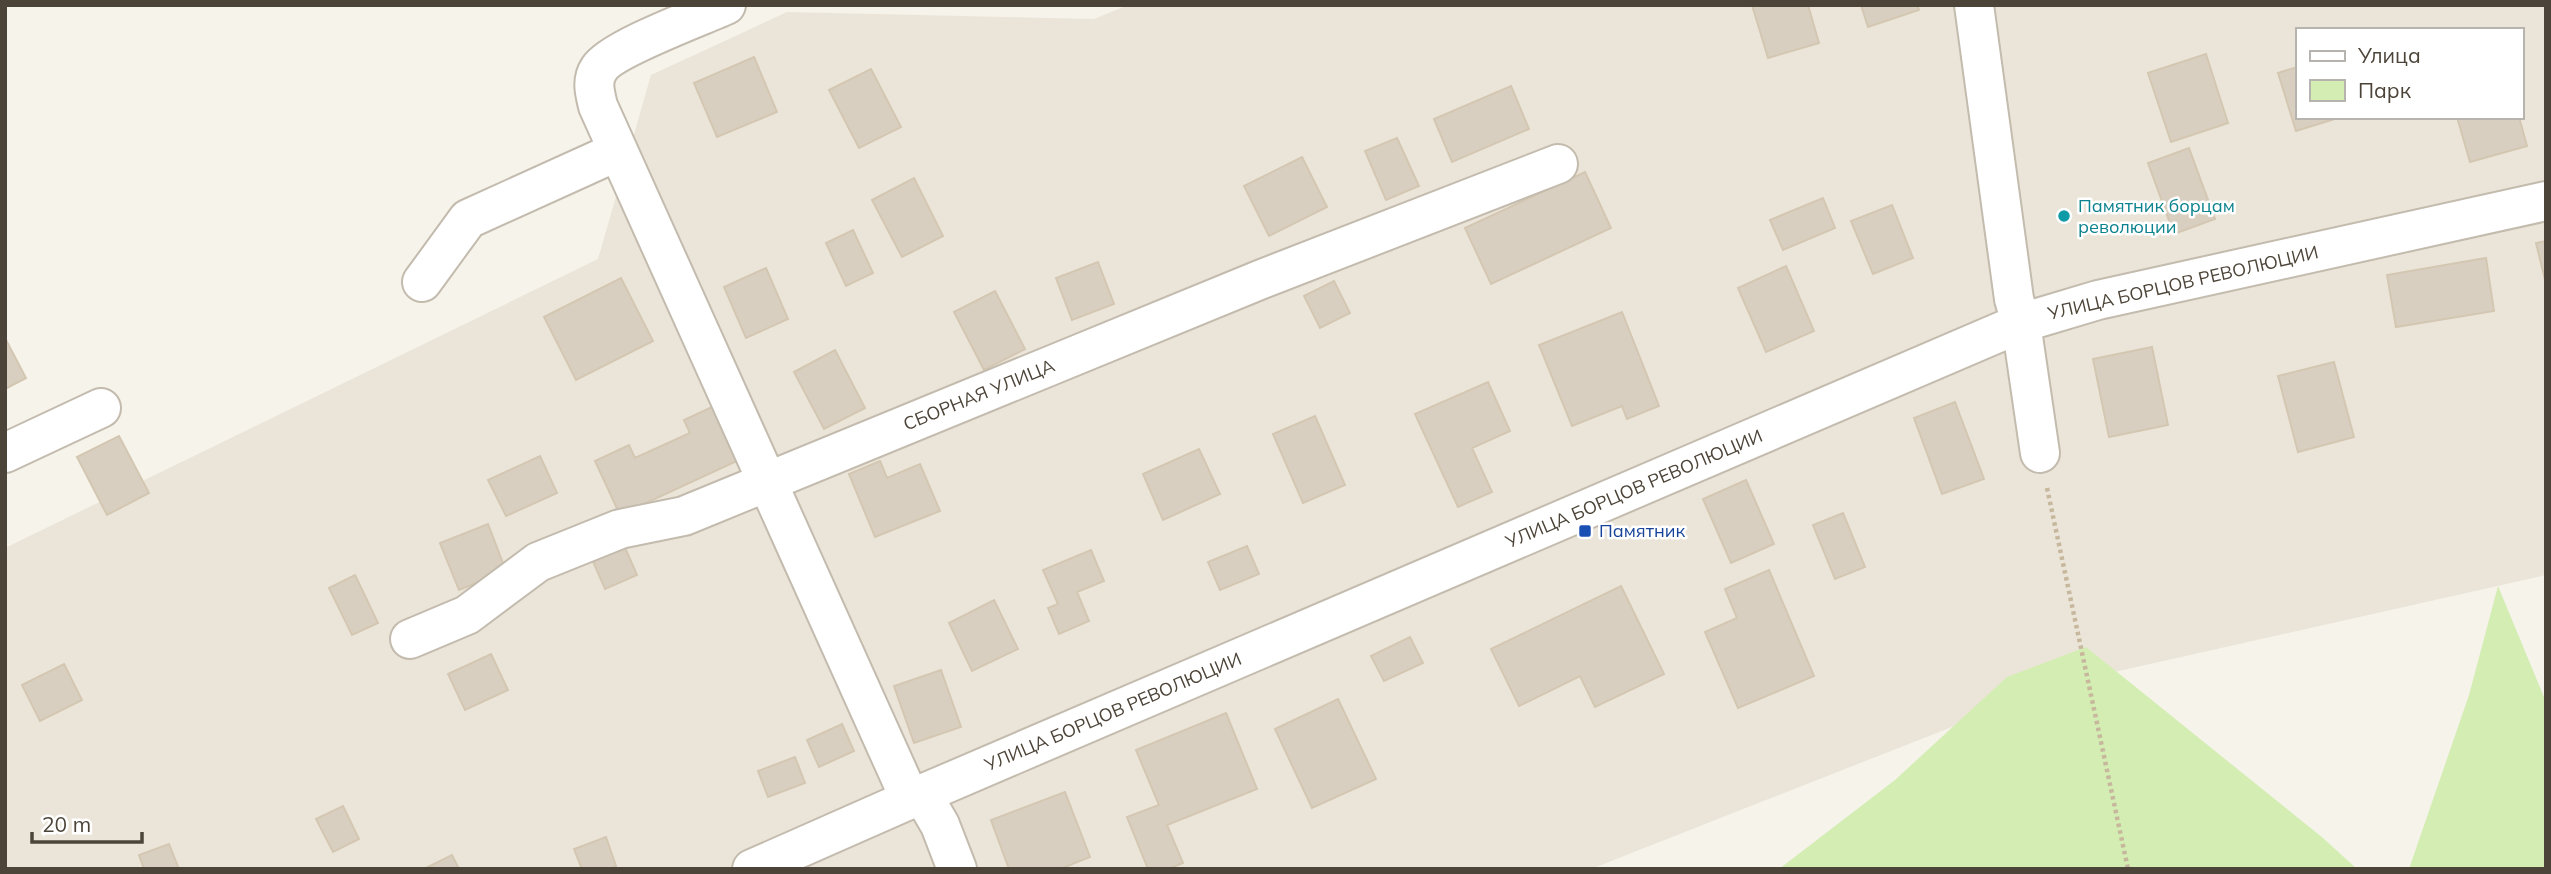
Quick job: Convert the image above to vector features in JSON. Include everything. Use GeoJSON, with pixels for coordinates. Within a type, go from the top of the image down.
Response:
{"type":"FeatureCollection","features":[{"type":"Feature","properties":{"kind":"street"},"geometry":{"type":"LineString","coordinates":[[726,5],[615,54],[599,68],[593,85],[598,106],[767,482],[916,796],[940,825],[957,869]]}},
{"type":"Feature","properties":{"kind":"street"},"geometry":{"type":"LineString","coordinates":[[1974,5],[2014,299],[2021,323],[2039,453]]}},
{"type":"Feature","properties":{"kind":"street"},"geometry":{"type":"LineString","coordinates":[[422,282],[468,219],[618,151]]}},
{"type":"Feature","properties":{"kind":"street","name":"СБОРНАЯ УЛИЦА"},"geometry":{"type":"LineString","coordinates":[[410,639],[467,615],[538,562],[620,529],[684,516],[1262,279],[1558,164]]}},
{"type":"Feature","properties":{"kind":"street","name":"УЛИЦА БОРЦОВ РЕВОЛЮЦИИ"},"geometry":{"type":"LineString","coordinates":[[752,869],[916,796],[2021,323],[2098,299],[2546,201]]}},
{"type":"Feature","properties":{"kind":"street"},"geometry":{"type":"LineString","coordinates":[[5,453],[100,408]]}},
{"type":"Feature","properties":{"kind":"path"},"geometry":{"type":"LineString","coordinates":[[2039,453],[2128,869]]}},
{"type":"Feature","properties":{"kind":"shaded area"},"geometry":{"type":"Polygon","coordinates":[[[1128,5],[2546,5],[2546,575],[2061,684],[1591,869],[5,869],[5,548],[598,259],[651,75],[787,12],[1094,19],[1128,5]]]}},
{"type":"Feature","properties":{"kind":"green space"},"geometry":{"type":"Polygon","coordinates":[[[2498,586],[2546,702],[2546,869],[2409,869],[2469,695],[2498,586]]]}},
{"type":"Feature","properties":{"kind":"green space"},"geometry":{"type":"Polygon","coordinates":[[[2086,647],[2323,838],[2357,869],[1779,869],[1895,780],[2007,677],[2086,647]]]}},
{"type":"Feature","properties":{"kind":"building"},"geometry":{"type":"Polygon","coordinates":[[[1752,5],[1808,5],[1819,43],[1768,58],[1752,5]]]}},
{"type":"Feature","properties":{"kind":"building"},"geometry":{"type":"Polygon","coordinates":[[[1861,5],[1917,5],[1919,10],[1868,27],[1861,5]]]}},
{"type":"Feature","properties":{"kind":"building"},"geometry":{"type":"Polygon","coordinates":[[[2206,54],[2228,123],[2171,142],[2148,73],[2206,54]]]}},
{"type":"Feature","properties":{"kind":"building"},"geometry":{"type":"Polygon","coordinates":[[[754,57],[777,112],[717,137],[694,83],[754,57]]]}},
{"type":"Feature","properties":{"kind":"building"},"geometry":{"type":"Polygon","coordinates":[[[2296,67],[2296,119],[2335,119],[2296,131],[2278,73],[2296,67]]]}},
{"type":"Feature","properties":{"kind":"building"},"geometry":{"type":"Polygon","coordinates":[[[871,69],[901,127],[859,148],[829,90],[871,69]]]}},
{"type":"Feature","properties":{"kind":"building"},"geometry":{"type":"Polygon","coordinates":[[[1511,86],[1529,129],[1452,162],[1434,119],[1511,86]]]}},
{"type":"Feature","properties":{"kind":"building"},"geometry":{"type":"Polygon","coordinates":[[[2458,119],[2520,119],[2527,146],[2470,162],[2458,119]]]}},
{"type":"Feature","properties":{"kind":"building"},"geometry":{"type":"Polygon","coordinates":[[[1397,138],[1419,186],[1386,200],[1365,151],[1397,138]]]}},
{"type":"Feature","properties":{"kind":"building"},"geometry":{"type":"Polygon","coordinates":[[[2189,148],[2215,219],[2174,234],[2148,163],[2189,148]]]}},
{"type":"Feature","properties":{"kind":"building"},"geometry":{"type":"Polygon","coordinates":[[[1302,157],[1327,207],[1269,236],[1244,186],[1302,157]]]}},
{"type":"Feature","properties":{"kind":"building"},"geometry":{"type":"Polygon","coordinates":[[[1585,172],[1611,228],[1491,284],[1465,228],[1585,172]]]}},
{"type":"Feature","properties":{"kind":"building"},"geometry":{"type":"Polygon","coordinates":[[[914,178],[943,236],[902,257],[872,200],[914,178]]]}},
{"type":"Feature","properties":{"kind":"building"},"geometry":{"type":"Polygon","coordinates":[[[1823,198],[1835,228],[1783,250],[1770,220],[1823,198]]]}},
{"type":"Feature","properties":{"kind":"building"},"geometry":{"type":"Polygon","coordinates":[[[1892,205],[1913,258],[1873,274],[1851,221],[1892,205]]]}},
{"type":"Feature","properties":{"kind":"building"},"geometry":{"type":"Polygon","coordinates":[[[853,230],[873,273],[846,286],[826,243],[853,230]]]}},
{"type":"Feature","properties":{"kind":"building"},"geometry":{"type":"Polygon","coordinates":[[[2546,241],[2546,284],[2536,243],[2546,241]]]}},
{"type":"Feature","properties":{"kind":"building"},"geometry":{"type":"Polygon","coordinates":[[[2486,258],[2494,311],[2396,327],[2387,275],[2486,258]]]}},
{"type":"Feature","properties":{"kind":"building"},"geometry":{"type":"Polygon","coordinates":[[[1098,262],[1114,304],[1072,320],[1056,278],[1098,262]]]}},
{"type":"Feature","properties":{"kind":"building"},"geometry":{"type":"Polygon","coordinates":[[[1786,266],[1814,331],[1766,352],[1738,288],[1786,266]]]}},
{"type":"Feature","properties":{"kind":"building"},"geometry":{"type":"Polygon","coordinates":[[[766,268],[788,319],[746,338],[724,287],[766,268]]]}},
{"type":"Feature","properties":{"kind":"building"},"geometry":{"type":"Polygon","coordinates":[[[621,278],[653,341],[576,380],[544,317],[621,278]]]}},
{"type":"Feature","properties":{"kind":"building"},"geometry":{"type":"Polygon","coordinates":[[[1334,281],[1350,313],[1320,328],[1304,296],[1334,281]]]}},
{"type":"Feature","properties":{"kind":"building"},"geometry":{"type":"Polygon","coordinates":[[[995,291],[1025,349],[984,370],[954,312],[995,291]]]}},
{"type":"Feature","properties":{"kind":"building"},"geometry":{"type":"Polygon","coordinates":[[[1622,312],[1659,406],[1627,419],[1622,406],[1572,426],[1539,345],[1622,312]]]}},
{"type":"Feature","properties":{"kind":"building"},"geometry":{"type":"Polygon","coordinates":[[[5,338],[26,378],[5,389],[5,338]]]}},
{"type":"Feature","properties":{"kind":"building"},"geometry":{"type":"Polygon","coordinates":[[[2152,347],[2168,425],[2109,437],[2093,359],[2152,347]]]}},
{"type":"Feature","properties":{"kind":"building"},"geometry":{"type":"Polygon","coordinates":[[[835,350],[865,408],[824,429],[794,372],[835,350]]]}},
{"type":"Feature","properties":{"kind":"building"},"geometry":{"type":"Polygon","coordinates":[[[2334,362],[2354,437],[2298,452],[2278,376],[2334,362]]]}},
{"type":"Feature","properties":{"kind":"building"},"geometry":{"type":"Polygon","coordinates":[[[1488,382],[1510,431],[1472,448],[1492,492],[1458,507],[1415,414],[1488,382]]]}},
{"type":"Feature","properties":{"kind":"building"},"geometry":{"type":"Polygon","coordinates":[[[1955,402],[1984,479],[1942,494],[1914,418],[1955,402]]]}},
{"type":"Feature","properties":{"kind":"building"},"geometry":{"type":"Polygon","coordinates":[[[714,406],[739,460],[620,515],[595,461],[629,445],[635,458],[690,433],[684,420],[714,406]]]}},
{"type":"Feature","properties":{"kind":"building"},"geometry":{"type":"Polygon","coordinates":[[[1315,416],[1345,485],[1303,503],[1273,434],[1315,416]]]}},
{"type":"Feature","properties":{"kind":"building"},"geometry":{"type":"Polygon","coordinates":[[[119,436],[149,493],[107,515],[77,457],[119,436]]]}},
{"type":"Feature","properties":{"kind":"building"},"geometry":{"type":"Polygon","coordinates":[[[1199,449],[1220,494],[1163,520],[1143,474],[1199,449]]]}},
{"type":"Feature","properties":{"kind":"building"},"geometry":{"type":"Polygon","coordinates":[[[540,456],[557,493],[506,516],[488,480],[540,456]]]}},
{"type":"Feature","properties":{"kind":"building"},"geometry":{"type":"Polygon","coordinates":[[[880,461],[887,478],[920,464],[940,511],[875,537],[849,474],[880,461]]]}},
{"type":"Feature","properties":{"kind":"building"},"geometry":{"type":"Polygon","coordinates":[[[1746,480],[1774,544],[1731,563],[1703,499],[1746,480]]]}},
{"type":"Feature","properties":{"kind":"building"},"geometry":{"type":"Polygon","coordinates":[[[1843,513],[1865,567],[1835,579],[1813,525],[1843,513]]]}},
{"type":"Feature","properties":{"kind":"building"},"geometry":{"type":"Polygon","coordinates":[[[488,524],[506,571],[459,590],[440,543],[488,524]]]}},
{"type":"Feature","properties":{"kind":"building"},"geometry":{"type":"Polygon","coordinates":[[[620,536],[637,575],[605,589],[588,550],[620,536]]]}},
{"type":"Feature","properties":{"kind":"building"},"geometry":{"type":"Polygon","coordinates":[[[1247,546],[1259,574],[1220,590],[1208,562],[1247,546]]]}},
{"type":"Feature","properties":{"kind":"building"},"geometry":{"type":"Polygon","coordinates":[[[1091,550],[1104,581],[1077,592],[1089,621],[1059,634],[1048,608],[1058,604],[1043,570],[1091,550]]]}},
{"type":"Feature","properties":{"kind":"building"},"geometry":{"type":"Polygon","coordinates":[[[1769,570],[1814,676],[1738,708],[1705,632],[1737,618],[1725,589],[1769,570]]]}},
{"type":"Feature","properties":{"kind":"building"},"geometry":{"type":"Polygon","coordinates":[[[355,575],[378,623],[352,635],[329,588],[355,575]]]}},
{"type":"Feature","properties":{"kind":"building"},"geometry":{"type":"Polygon","coordinates":[[[1621,586],[1664,674],[1595,707],[1580,676],[1519,706],[1491,649],[1621,586]]]}},
{"type":"Feature","properties":{"kind":"building"},"geometry":{"type":"Polygon","coordinates":[[[994,600],[1018,649],[972,671],[949,623],[994,600]]]}},
{"type":"Feature","properties":{"kind":"building"},"geometry":{"type":"Polygon","coordinates":[[[1410,637],[1423,663],[1384,681],[1371,656],[1410,637]]]}},
{"type":"Feature","properties":{"kind":"building"},"geometry":{"type":"Polygon","coordinates":[[[491,654],[508,690],[465,710],[448,674],[491,654]]]}},
{"type":"Feature","properties":{"kind":"building"},"geometry":{"type":"Polygon","coordinates":[[[64,664],[82,700],[40,721],[22,685],[64,664]]]}},
{"type":"Feature","properties":{"kind":"building"},"geometry":{"type":"Polygon","coordinates":[[[941,670],[961,727],[914,743],[894,686],[941,670]]]}},
{"type":"Feature","properties":{"kind":"building"},"geometry":{"type":"Polygon","coordinates":[[[1338,699],[1376,779],[1312,808],[1275,729],[1338,699]]]}},
{"type":"Feature","properties":{"kind":"building"},"geometry":{"type":"Polygon","coordinates":[[[1226,713],[1257,789],[1167,825],[1183,863],[1168,869],[1148,869],[1127,817],[1159,805],[1136,750],[1226,713]]]}},
{"type":"Feature","properties":{"kind":"building"},"geometry":{"type":"Polygon","coordinates":[[[842,724],[854,751],[819,767],[807,740],[842,724]]]}},
{"type":"Feature","properties":{"kind":"building"},"geometry":{"type":"Polygon","coordinates":[[[795,757],[805,783],[768,797],[758,771],[795,757]]]}},
{"type":"Feature","properties":{"kind":"building"},"geometry":{"type":"Polygon","coordinates":[[[1065,792],[1090,857],[1060,869],[1009,869],[991,820],[1065,792]]]}},
{"type":"Feature","properties":{"kind":"building"},"geometry":{"type":"Polygon","coordinates":[[[343,806],[359,839],[333,852],[316,819],[343,806]]]}},
{"type":"Feature","properties":{"kind":"building"},"geometry":{"type":"Polygon","coordinates":[[[606,837],[616,866],[609,869],[582,869],[574,849],[606,837]]]}},
{"type":"Feature","properties":{"kind":"building"},"geometry":{"type":"Polygon","coordinates":[[[169,844],[179,869],[144,869],[139,855],[169,844]]]}},
{"type":"Feature","properties":{"kind":"building"},"geometry":{"type":"Polygon","coordinates":[[[452,855],[459,869],[424,869],[452,855]]]}},
{"type":"Feature","properties":{"kind":"place","name":"Памятник борцам революции"},"geometry":{"type":"Point","coordinates":[2064,216]}},
{"type":"Feature","properties":{"kind":"place","name":"Памятник"},"geometry":{"type":"Point","coordinates":[1585,531]}}]}
